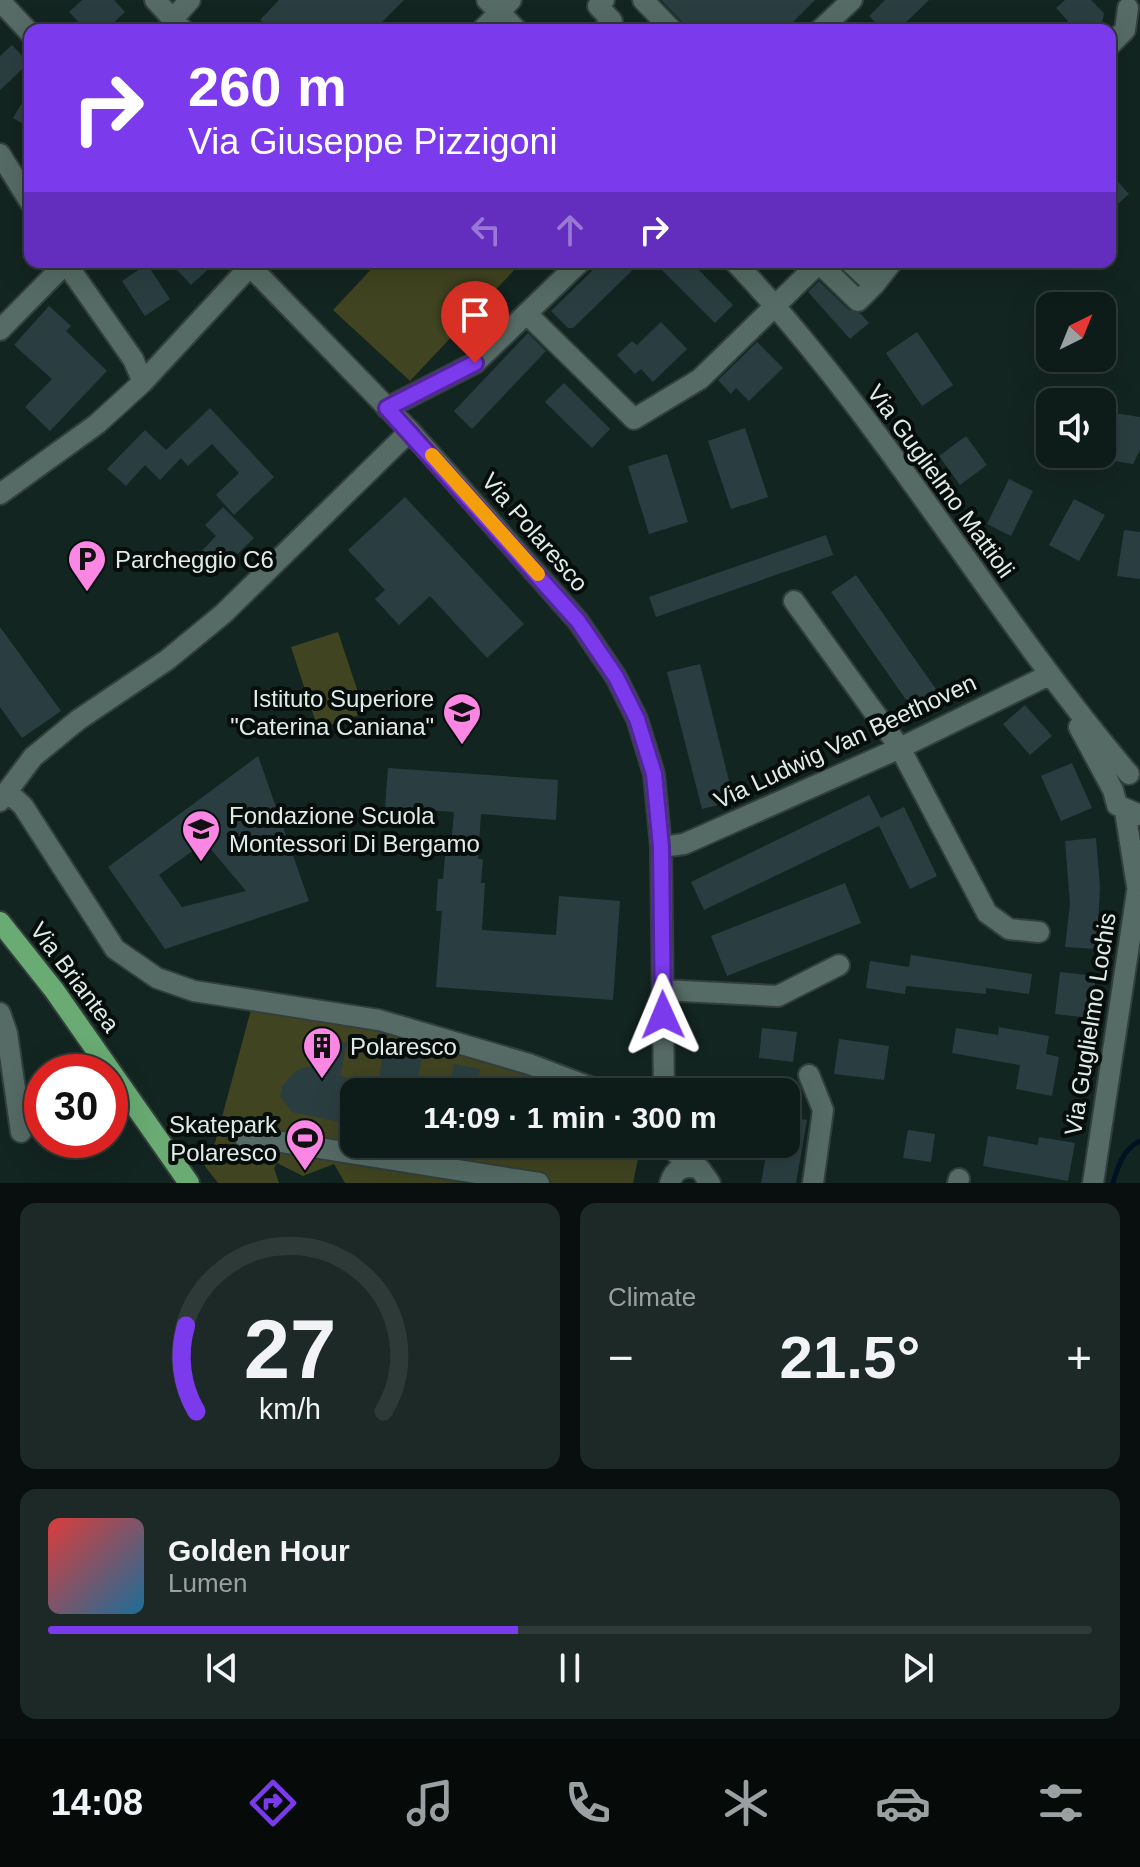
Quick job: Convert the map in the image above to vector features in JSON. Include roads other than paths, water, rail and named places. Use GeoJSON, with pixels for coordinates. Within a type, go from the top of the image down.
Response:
{"type":"FeatureCollection","features":[{"type":"Feature","properties":{"kind":"main road","name":"Via Briantea"},"geometry":{"type":"LineString","coordinates":[[0,922],[54,990],[189,1183]]}},
{"type":"Feature","properties":{"kind":"street"},"geometry":{"type":"LineString","coordinates":[[155,0],[176,24]]}},
{"type":"Feature","properties":{"kind":"street"},"geometry":{"type":"LineString","coordinates":[[178,24],[190,0]]}},
{"type":"Feature","properties":{"kind":"street"},"geometry":{"type":"LineString","coordinates":[[604,0],[598,6],[612,21],[609,24]]}},
{"type":"Feature","properties":{"kind":"street"},"geometry":{"type":"LineString","coordinates":[[643,0],[666,24]]}},
{"type":"Feature","properties":{"kind":"street"},"geometry":{"type":"LineString","coordinates":[[832,24],[852,0]]}},
{"type":"Feature","properties":{"kind":"street"},"geometry":{"type":"LineString","coordinates":[[0,1],[24,27]]}},
{"type":"Feature","properties":{"kind":"street"},"geometry":{"type":"LineString","coordinates":[[486,24],[499,4],[513,24]]}},
{"type":"Feature","properties":{"kind":"street"},"geometry":{"type":"LineString","coordinates":[[1116,39],[1125,30],[1128,6]]}},
{"type":"Feature","properties":{"kind":"street"},"geometry":{"type":"LineString","coordinates":[[4,169],[24,194]]}},
{"type":"Feature","properties":{"kind":"street"},"geometry":{"type":"LineString","coordinates":[[0,330],[60,268]]}},
{"type":"Feature","properties":{"kind":"street"},"geometry":{"type":"LineString","coordinates":[[70,268],[133,359],[143,382]]}},
{"type":"Feature","properties":{"kind":"street"},"geometry":{"type":"LineString","coordinates":[[0,494],[97,424],[143,382],[246,268]]}},
{"type":"Feature","properties":{"kind":"street","name":"Via Polaresco"},"geometry":{"type":"LineString","coordinates":[[255,268],[410,431],[578,621],[616,677],[637,719],[654,774],[661,847],[664,1078]]}},
{"type":"Feature","properties":{"kind":"street"},"geometry":{"type":"LineString","coordinates":[[387,408],[475,363],[574,268]]}},
{"type":"Feature","properties":{"kind":"street","name":"Via Guglielmo Mattioli"},"geometry":{"type":"LineString","coordinates":[[741,268],[777,307],[840,387],[1054,681],[1137,773],[1113,790]]}},
{"type":"Feature","properties":{"kind":"street"},"geometry":{"type":"LineString","coordinates":[[527,314],[634,419],[700,379],[777,307],[813,268]]}},
{"type":"Feature","properties":{"kind":"street"},"geometry":{"type":"LineString","coordinates":[[825,268],[858,301],[887,268]]}},
{"type":"Feature","properties":{"kind":"street"},"geometry":{"type":"LineString","coordinates":[[856,268],[874,285]]}},
{"type":"Feature","properties":{"kind":"street"},"geometry":{"type":"LineString","coordinates":[[410,431],[223,614],[167,660],[78,720],[33,757],[4,797],[23,806],[115,949],[157,978],[194,991],[379,1020],[529,1064],[566,1078]]}},
{"type":"Feature","properties":{"kind":"street"},"geometry":{"type":"LineString","coordinates":[[794,601],[900,748],[987,913],[1009,929],[1039,932]]}},
{"type":"Feature","properties":{"kind":"street","name":"Via Guglielmo Mattioli"},"geometry":{"type":"LineString","coordinates":[[1054,681],[1113,790],[1117,805],[1132,813],[1138,880]]}},
{"type":"Feature","properties":{"kind":"street","name":"Via Ludwig Van Beethoven"},"geometry":{"type":"LineString","coordinates":[[661,847],[684,844],[1054,681]]}},
{"type":"Feature","properties":{"kind":"street","name":"Via Guglielmo Lochis"},"geometry":{"type":"LineString","coordinates":[[1093,1183],[1138,880]]}},
{"type":"Feature","properties":{"kind":"street"},"geometry":{"type":"LineString","coordinates":[[663,990],[778,996],[839,965]]}},
{"type":"Feature","properties":{"kind":"street"},"geometry":{"type":"LineString","coordinates":[[0,1013],[7,1033],[21,1132]]}},
{"type":"Feature","properties":{"kind":"street"},"geometry":{"type":"LineString","coordinates":[[809,1075],[823,1110],[813,1183]]}},
{"type":"Feature","properties":{"kind":"street"},"geometry":{"type":"LineString","coordinates":[[243,1136],[539,1183]]}},
{"type":"Feature","properties":{"kind":"street"},"geometry":{"type":"LineString","coordinates":[[669,1158],[670,1182]]}},
{"type":"Feature","properties":{"kind":"street"},"geometry":{"type":"LineString","coordinates":[[682,1158],[707,1179]]}},
{"type":"Feature","properties":{"kind":"street"},"geometry":{"type":"LineString","coordinates":[[670,1182],[680,1168],[707,1179]]}},
{"type":"Feature","properties":{"kind":"waterway"},"geometry":{"type":"LineString","coordinates":[[1113,1183],[1125,1153],[1140,1141]]}},
{"type":"Feature","properties":{"kind":"place","name":"Parcheggio C6"},"geometry":{"type":"Point","coordinates":[87,593]}},
{"type":"Feature","properties":{"kind":"place","name":"Istituto Superiore \"Caterina Caniana\""},"geometry":{"type":"Point","coordinates":[462,746]}},
{"type":"Feature","properties":{"kind":"place","name":"Fondazione Scuola Montessori Di Bergamo"},"geometry":{"type":"Point","coordinates":[201,863]}},
{"type":"Feature","properties":{"kind":"place","name":"Polaresco"},"geometry":{"type":"Point","coordinates":[322,1080]}},
{"type":"Feature","properties":{"kind":"place","name":"Skatepark Polaresco"},"geometry":{"type":"Point","coordinates":[305,1172]}}]}
